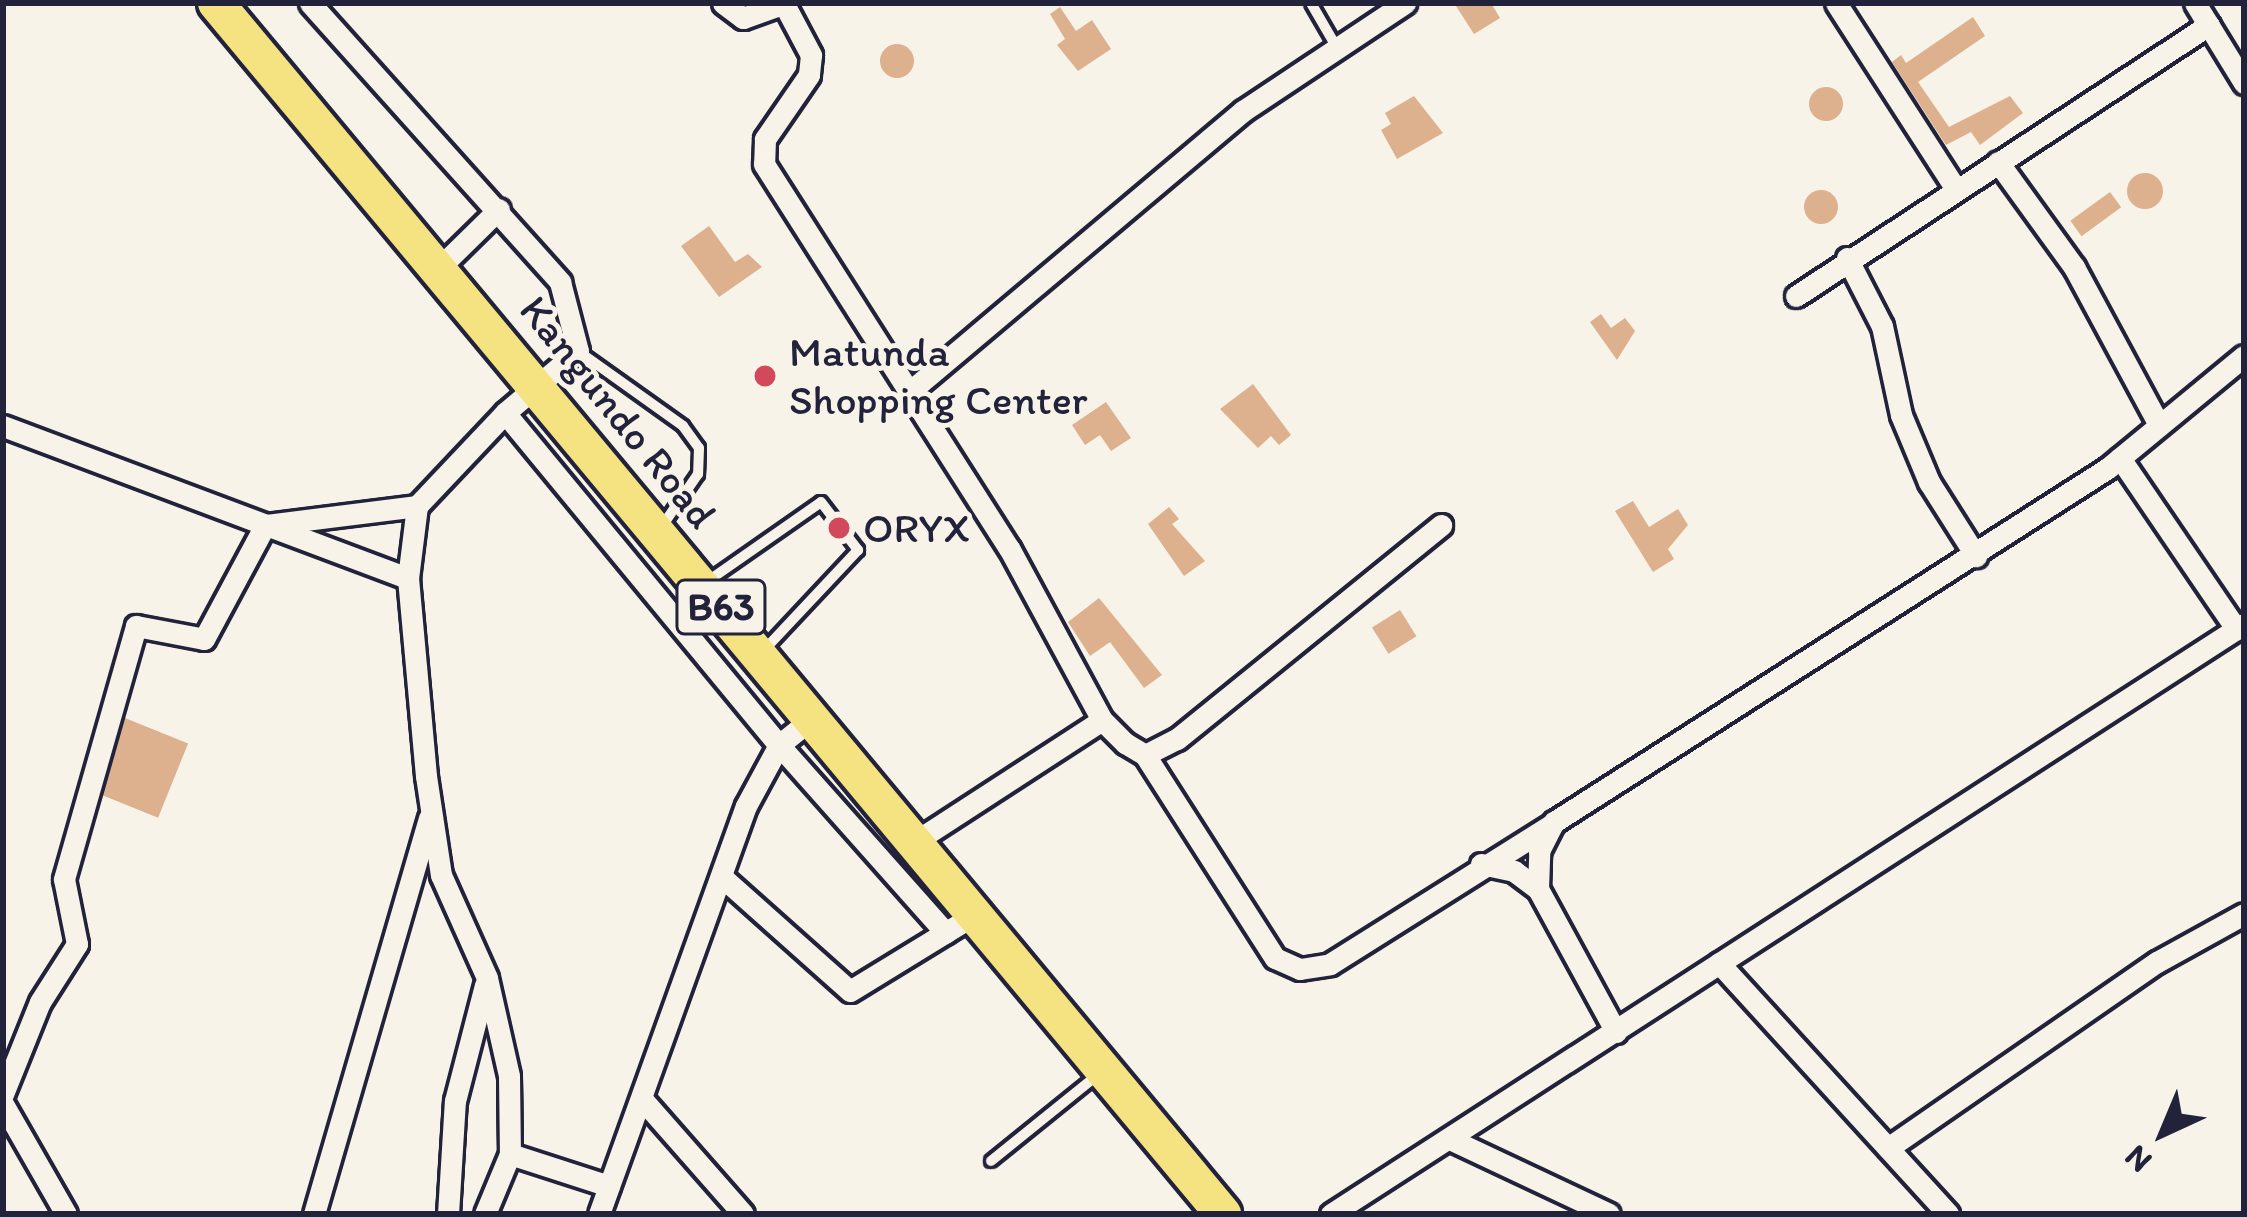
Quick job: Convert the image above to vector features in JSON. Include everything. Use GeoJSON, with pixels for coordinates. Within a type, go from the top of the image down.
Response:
{"type":"FeatureCollection","features":[{"type":"Feature","properties":{"kind":"highway","name":"Kangundo Road"},"geometry":{"type":"LineString","coordinates":[[216,3],[919,839],[1223,1214]]}},
{"type":"Feature","properties":{"kind":"street"},"geometry":{"type":"LineString","coordinates":[[310,3],[549,262],[578,352],[506,413],[417,506],[408,578],[441,875],[487,978],[509,1076],[510,1154],[485,1214]]}},
{"type":"Feature","properties":{"kind":"street"},"geometry":{"type":"LineString","coordinates":[[723,3],[742,18],[785,3],[812,56],[809,75],[765,139],[764,164],[1009,548],[1102,720],[1145,755],[1275,958],[1300,969],[1330,964],[1481,864],[1976,556],[2120,458],[2244,356]]}},
{"type":"Feature","properties":{"kind":"street"},"geometry":{"type":"LineString","coordinates":[[908,393],[1243,111],[1405,3]]}},
{"type":"Feature","properties":{"kind":"street"},"geometry":{"type":"LineString","coordinates":[[1836,3],[1956,189]]}},
{"type":"Feature","properties":{"kind":"street"},"geometry":{"type":"LineString","coordinates":[[2195,3],[2244,82]]}},
{"type":"Feature","properties":{"kind":"street"},"geometry":{"type":"LineString","coordinates":[[1796,296],[1847,258],[2209,25]]}},
{"type":"Feature","properties":{"kind":"street"},"geometry":{"type":"LineString","coordinates":[[1998,162],[2074,267],[2159,425]]}},
{"type":"Feature","properties":{"kind":"street"},"geometry":{"type":"LineString","coordinates":[[441,266],[499,209]]}},
{"type":"Feature","properties":{"kind":"street"},"geometry":{"type":"LineString","coordinates":[[1847,258],[1882,326],[1901,415],[1929,482],[1976,556]]}},
{"type":"Feature","properties":{"kind":"street"},"geometry":{"type":"LineString","coordinates":[[506,413],[779,745],[946,933]]}},
{"type":"Feature","properties":{"kind":"street"},"geometry":{"type":"LineString","coordinates":[[3,426],[408,578]]}},
{"type":"Feature","properties":{"kind":"street"},"geometry":{"type":"LineString","coordinates":[[1330,1214],[1454,1141],[1719,963],[2240,627],[2120,458]]}},
{"type":"Feature","properties":{"kind":"street"},"geometry":{"type":"LineString","coordinates":[[266,526],[417,506]]}},
{"type":"Feature","properties":{"kind":"street"},"geometry":{"type":"LineString","coordinates":[[1145,755],[1441,525]]}},
{"type":"Feature","properties":{"kind":"street"},"geometry":{"type":"LineString","coordinates":[[3,1094],[40,1002],[77,944],[64,879],[136,626],[204,639],[266,526]]}},
{"type":"Feature","properties":{"kind":"street"},"geometry":{"type":"LineString","coordinates":[[599,1214],[722,878],[779,745],[815,716]]}},
{"type":"Feature","properties":{"kind":"street"},"geometry":{"type":"LineString","coordinates":[[919,839],[1102,720]]}},
{"type":"Feature","properties":{"kind":"street"},"geometry":{"type":"LineString","coordinates":[[314,1214],[432,808]]}},
{"type":"Feature","properties":{"kind":"street"},"geometry":{"type":"LineString","coordinates":[[1538,889],[1539,851],[1555,822]]}},
{"type":"Feature","properties":{"kind":"street"},"geometry":{"type":"LineString","coordinates":[[1481,864],[1514,871],[1538,889],[1616,1032]]}},
{"type":"Feature","properties":{"kind":"street"},"geometry":{"type":"LineString","coordinates":[[722,878],[850,991],[979,912]]}},
{"type":"Feature","properties":{"kind":"street"},"geometry":{"type":"LineString","coordinates":[[1888,1148],[2157,962],[2243,916]]}},
{"type":"Feature","properties":{"kind":"street"},"geometry":{"type":"LineString","coordinates":[[1719,963],[1948,1214]]}},
{"type":"Feature","properties":{"kind":"street"},"geometry":{"type":"LineString","coordinates":[[448,1214],[455,1102],[487,978]]}},
{"type":"Feature","properties":{"kind":"street"},"geometry":{"type":"LineString","coordinates":[[642,1100],[743,1214]]}},
{"type":"Feature","properties":{"kind":"street"},"geometry":{"type":"LineString","coordinates":[[3,1104],[66,1214]]}},
{"type":"Feature","properties":{"kind":"street"},"geometry":{"type":"LineString","coordinates":[[1454,1141],[1609,1214]]}},
{"type":"Feature","properties":{"kind":"street"},"geometry":{"type":"LineString","coordinates":[[510,1154],[609,1186]]}},
{"type":"Feature","properties":{"kind":"lane"},"geometry":{"type":"LineString","coordinates":[[1311,3],[1337,48]]}},
{"type":"Feature","properties":{"kind":"lane"},"geometry":{"type":"LineString","coordinates":[[578,352],[683,426],[699,448],[698,474],[658,532]]}},
{"type":"Feature","properties":{"kind":"lane"},"geometry":{"type":"LineString","coordinates":[[702,586],[821,502],[858,550],[761,654]]}},
{"type":"Feature","properties":{"kind":"lane"},"geometry":{"type":"LineString","coordinates":[[991,1161],[1107,1067]]}},
{"type":"Feature","properties":{"kind":"building"},"geometry":{"type":"Polygon","coordinates":[[[1454,3],[1491,3],[1500,18],[1474,34],[1454,3]]]}},
{"type":"Feature","properties":{"kind":"building"},"geometry":{"type":"Polygon","coordinates":[[[1060,7],[1076,31],[1092,20],[1111,49],[1078,71],[1057,45],[1065,39],[1050,14],[1060,7]]]}},
{"type":"Feature","properties":{"kind":"building"},"geometry":{"type":"Polygon","coordinates":[[[1973,17],[1985,36],[1918,82],[1949,127],[2010,96],[2023,113],[1980,145],[1971,132],[1946,145],[1892,62],[1901,55],[1906,63],[1973,17]]]}},
{"type":"Feature","properties":{"kind":"building"},"geometry":{"type":"Polygon","coordinates":[[[897,44],[909,49],[914,61],[909,73],[897,78],[885,73],[880,61],[885,49],[897,44]]]}},
{"type":"Feature","properties":{"kind":"building"},"geometry":{"type":"Polygon","coordinates":[[[1826,87],[1838,92],[1843,104],[1838,116],[1826,121],[1814,116],[1809,104],[1814,92],[1826,87]]]}},
{"type":"Feature","properties":{"kind":"building"},"geometry":{"type":"Polygon","coordinates":[[[1414,96],[1443,133],[1397,159],[1381,130],[1391,124],[1385,113],[1414,96]]]}},
{"type":"Feature","properties":{"kind":"building"},"geometry":{"type":"Polygon","coordinates":[[[2145,173],[2158,178],[2163,191],[2158,204],[2145,209],[2132,204],[2127,191],[2132,178],[2145,173]]]}},
{"type":"Feature","properties":{"kind":"building"},"geometry":{"type":"Polygon","coordinates":[[[1821,190],[1833,195],[1838,207],[1833,219],[1821,224],[1809,219],[1804,207],[1809,195],[1821,190]]]}},
{"type":"Feature","properties":{"kind":"building"},"geometry":{"type":"Polygon","coordinates":[[[2110,192],[2121,207],[2082,236],[2070,221],[2110,192]]]}},
{"type":"Feature","properties":{"kind":"building"},"geometry":{"type":"Polygon","coordinates":[[[709,226],[735,262],[748,254],[762,267],[719,297],[681,246],[709,226]]]}},
{"type":"Feature","properties":{"kind":"building"},"geometry":{"type":"Polygon","coordinates":[[[1601,314],[1611,328],[1625,318],[1635,331],[1617,360],[1590,322],[1601,314]]]}},
{"type":"Feature","properties":{"kind":"building"},"geometry":{"type":"Polygon","coordinates":[[[1253,384],[1291,435],[1279,445],[1271,436],[1258,448],[1220,409],[1253,384]]]}},
{"type":"Feature","properties":{"kind":"building"},"geometry":{"type":"Polygon","coordinates":[[[1106,402],[1131,438],[1111,451],[1100,435],[1085,445],[1072,425],[1106,402]]]}},
{"type":"Feature","properties":{"kind":"building"},"geometry":{"type":"Polygon","coordinates":[[[1633,501],[1649,527],[1678,509],[1688,525],[1668,549],[1674,559],[1653,572],[1615,511],[1633,501]]]}},
{"type":"Feature","properties":{"kind":"building"},"geometry":{"type":"Polygon","coordinates":[[[1169,507],[1179,519],[1172,524],[1205,561],[1184,576],[1148,524],[1169,507]]]}},
{"type":"Feature","properties":{"kind":"building"},"geometry":{"type":"Polygon","coordinates":[[[1099,598],[1162,675],[1144,688],[1110,642],[1090,656],[1068,622],[1099,598]]]}},
{"type":"Feature","properties":{"kind":"building"},"geometry":{"type":"Polygon","coordinates":[[[1400,610],[1416,636],[1388,654],[1372,627],[1400,610]]]}},
{"type":"Feature","properties":{"kind":"building"},"geometry":{"type":"Polygon","coordinates":[[[125,718],[188,743],[158,818],[95,792],[125,718]]]}},
{"type":"Feature","properties":{"kind":"place","name":"Matunda Shopping Center"},"geometry":{"type":"Point","coordinates":[765,376]}},
{"type":"Feature","properties":{"kind":"place","name":"ORYX"},"geometry":{"type":"Point","coordinates":[839,528]}}]}
